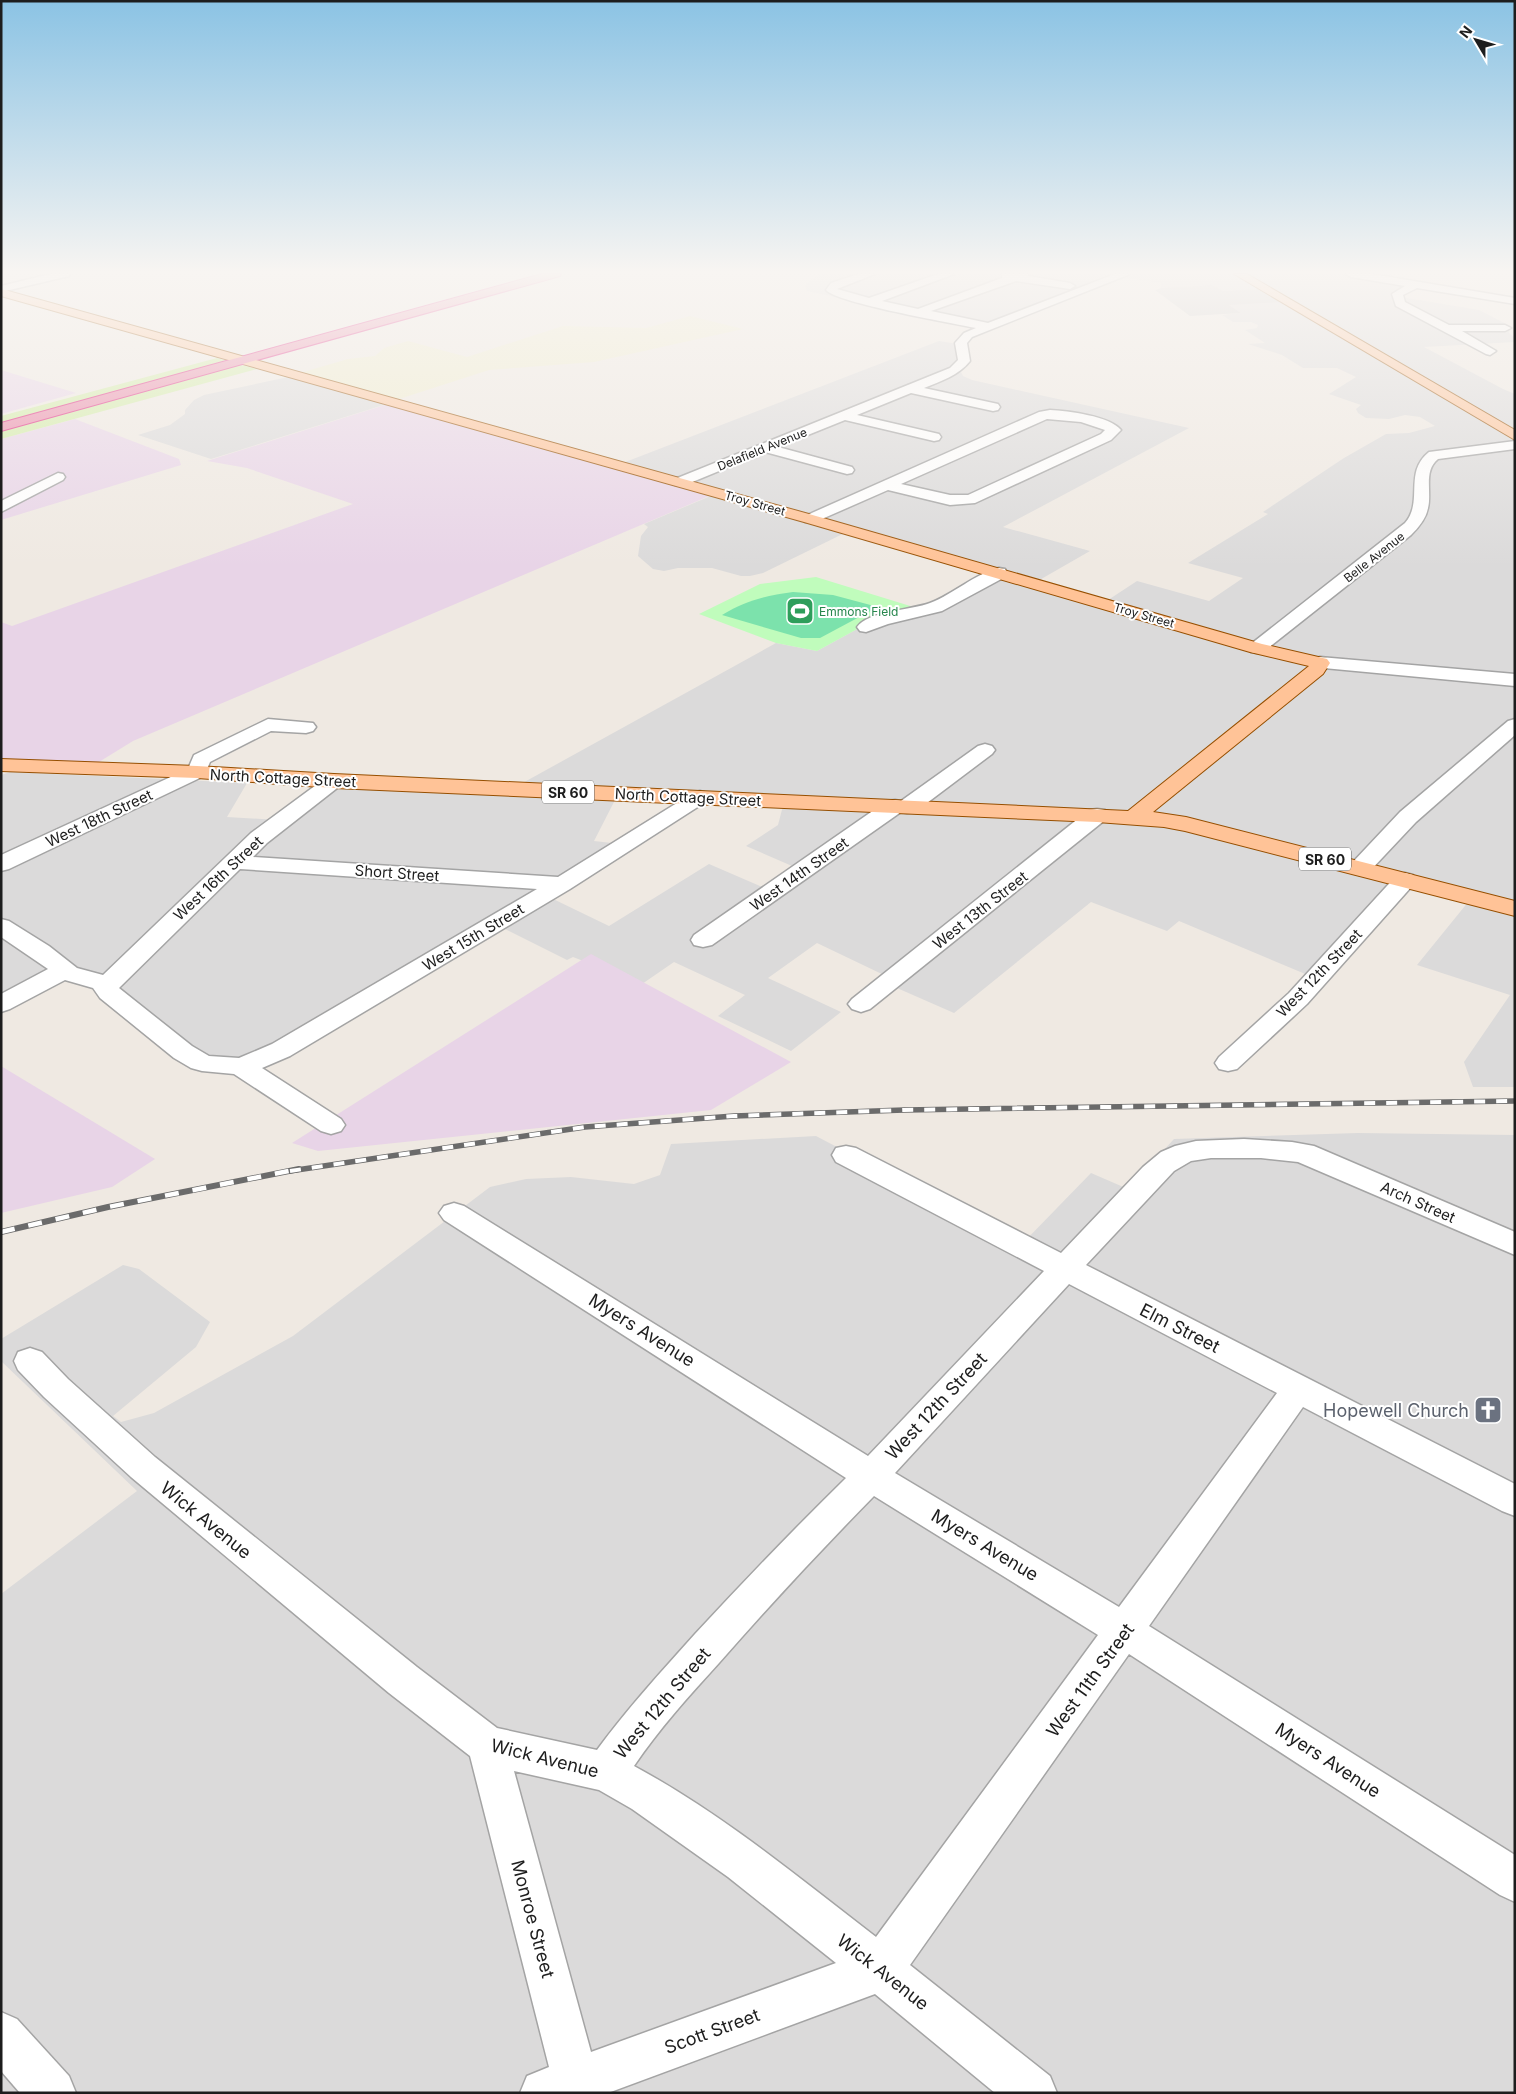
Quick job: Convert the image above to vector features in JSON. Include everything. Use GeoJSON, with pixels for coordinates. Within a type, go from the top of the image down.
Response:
{"type":"FeatureCollection","features":[{"type":"Feature","properties":{"kind":"highway"},"geometry":{"type":"LineString","coordinates":[[1,427],[201,372]]}},
{"type":"Feature","properties":{"kind":"main road","name":"Troy Street"},"geometry":{"type":"LineString","coordinates":[[286,372],[680,482],[1257,648],[1320,663]]}},
{"type":"Feature","properties":{"kind":"main road"},"geometry":{"type":"LineString","coordinates":[[1405,372],[1515,436]]}},
{"type":"Feature","properties":{"kind":"main road"},"geometry":{"type":"LineString","coordinates":[[1134,817],[1316,670],[1320,663]]}},
{"type":"Feature","properties":{"kind":"main road","name":"North Cottage Street"},"geometry":{"type":"LineString","coordinates":[[1,765],[196,772],[334,781],[1134,817]]}},
{"type":"Feature","properties":{"kind":"main road","name":"SR 60"},"geometry":{"type":"LineString","coordinates":[[1134,817],[1186,824],[1515,909]]}},
{"type":"Feature","properties":{"kind":"street","name":"Delafield Avenue"},"geometry":{"type":"LineString","coordinates":[[680,482],[952,372]]}},
{"type":"Feature","properties":{"kind":"street"},"geometry":{"type":"LineString","coordinates":[[912,389],[992,407]]}},
{"type":"Feature","properties":{"kind":"street"},"geometry":{"type":"LineString","coordinates":[[810,519],[885,485],[1047,414],[1057,414],[1105,425],[1114,430],[1106,436],[970,500],[950,500],[885,485]]}},
{"type":"Feature","properties":{"kind":"street"},"geometry":{"type":"LineString","coordinates":[[845,416],[934,437]]}},
{"type":"Feature","properties":{"kind":"street","name":"Belle Avenue"},"geometry":{"type":"LineString","coordinates":[[1257,648],[1405,532],[1415,521],[1421,507],[1421,484],[1425,462],[1429,458],[1434,455],[1515,446]]}},
{"type":"Feature","properties":{"kind":"street"},"geometry":{"type":"LineString","coordinates":[[765,448],[846,470]]}},
{"type":"Feature","properties":{"kind":"street"},"geometry":{"type":"LineString","coordinates":[[1,507],[58,477]]}},
{"type":"Feature","properties":{"kind":"street"},"geometry":{"type":"LineString","coordinates":[[866,627],[882,620],[936,607],[999,573]]}},
{"type":"Feature","properties":{"kind":"street","name":"Troy Street"},"geometry":{"type":"LineString","coordinates":[[1320,663],[1512,677]]}},
{"type":"Feature","properties":{"kind":"street"},"geometry":{"type":"LineString","coordinates":[[196,772],[201,759],[302,707]]}},
{"type":"Feature","properties":{"kind":"street"},"geometry":{"type":"LineString","coordinates":[[268,725],[306,727]]}},
{"type":"Feature","properties":{"kind":"street"},"geometry":{"type":"LineString","coordinates":[[1360,868],[1408,817],[1515,725]]}},
{"type":"Feature","properties":{"kind":"street","name":"West 14th Street"},"geometry":{"type":"LineString","coordinates":[[703,940],[985,750]]}},
{"type":"Feature","properties":{"kind":"street","name":"West 18th Street"},"geometry":{"type":"LineString","coordinates":[[1,864],[196,772]]}},
{"type":"Feature","properties":{"kind":"street","name":"West 16th Street"},"geometry":{"type":"LineString","coordinates":[[109,982],[259,838],[334,781]]}},
{"type":"Feature","properties":{"kind":"street","name":"West 15th Street"},"geometry":{"type":"LineString","coordinates":[[240,1066],[281,1050],[562,884],[700,797]]}},
{"type":"Feature","properties":{"kind":"street","name":"West 13th Street"},"geometry":{"type":"LineString","coordinates":[[861,1004],[1097,815]]}},
{"type":"Feature","properties":{"kind":"street","name":"Short Street"},"geometry":{"type":"LineString","coordinates":[[233,862],[562,884]]}},
{"type":"Feature","properties":{"kind":"street","name":"West 12th Street"},"geometry":{"type":"LineString","coordinates":[[1228,1063],[1302,992],[1405,880]]}},
{"type":"Feature","properties":{"kind":"street"},"geometry":{"type":"LineString","coordinates":[[1,926],[40,951],[64,971],[90,980],[109,982],[106,988],[109,993],[183,1052],[200,1062],[211,1065],[240,1066],[330,1125]]}},
{"type":"Feature","properties":{"kind":"street"},"geometry":{"type":"LineString","coordinates":[[1,1004],[64,971]]}},
{"type":"Feature","properties":{"kind":"street","name":"West 12th Street"},"geometry":{"type":"LineString","coordinates":[[606,1772],[633,1733],[667,1692],[783,1564],[871,1476],[1152,1174],[1164,1164],[1183,1154],[1212,1149],[1271,1149],[1296,1152],[1322,1160]]}},
{"type":"Feature","properties":{"kind":"street","name":"Elm Street"},"geometry":{"type":"LineString","coordinates":[[846,1155],[1515,1501]]}},
{"type":"Feature","properties":{"kind":"street","name":"Arch Street"},"geometry":{"type":"LineString","coordinates":[[1322,1160],[1515,1244]]}},
{"type":"Feature","properties":{"kind":"street","name":"Myers Avenue"},"geometry":{"type":"LineString","coordinates":[[454,1213],[871,1476],[1125,1631],[1515,1880]]}},
{"type":"Feature","properties":{"kind":"street","name":"Wick Avenue"},"geometry":{"type":"LineString","coordinates":[[30,1361],[56,1388],[143,1468],[388,1669],[487,1745],[606,1772],[647,1795],[719,1845],[880,1969],[1033,2093]]}},
{"type":"Feature","properties":{"kind":"street","name":"West 11th Street"},"geometry":{"type":"LineString","coordinates":[[880,1969],[1298,1389]]}},
{"type":"Feature","properties":{"kind":"street","name":"Monroe Street"},"geometry":{"type":"LineString","coordinates":[[487,1745],[566,2089]]}},
{"type":"Feature","properties":{"kind":"street","name":"Scott Street"},"geometry":{"type":"LineString","coordinates":[[566,2089],[880,1969]]}},
{"type":"Feature","properties":{"kind":"street"},"geometry":{"type":"LineString","coordinates":[[1,2035],[52,2093]]}},
{"type":"Feature","properties":{"kind":"shaded area"},"geometry":{"type":"Polygon","coordinates":[[[1,372],[7,372],[76,393],[1,414],[1,372]]]}},
{"type":"Feature","properties":{"kind":"shaded area"},"geometry":{"type":"Polygon","coordinates":[[[304,372],[484,372],[396,400],[300,373],[304,372]]]}},
{"type":"Feature","properties":{"kind":"shaded area"},"geometry":{"type":"Polygon","coordinates":[[[859,372],[961,372],[963,376],[972,380],[1189,428],[1003,527],[1090,551],[1036,582],[853,529],[763,573],[750,576],[741,576],[712,568],[678,568],[664,571],[653,569],[638,556],[641,536],[648,527],[644,524],[713,495],[615,466],[859,372]]]}},
{"type":"Feature","properties":{"kind":"shaded area"},"geometry":{"type":"Polygon","coordinates":[[[1345,372],[1470,372],[1515,394],[1515,677],[1303,656],[1105,602],[1137,581],[1209,601],[1243,578],[1188,563],[1268,514],[1263,512],[1344,458],[1386,434],[1409,433],[1435,426],[1420,417],[1405,415],[1389,419],[1366,418],[1358,413],[1356,409],[1361,405],[1329,394],[1356,377],[1345,372]]]}},
{"type":"Feature","properties":{"kind":"shaded area"},"geometry":{"type":"Polygon","coordinates":[[[293,376],[390,403],[211,459],[138,435],[170,425],[185,414],[185,410],[194,400],[204,395],[293,376]]]}},
{"type":"Feature","properties":{"kind":"shaded area"},"geometry":{"type":"Polygon","coordinates":[[[391,403],[714,494],[133,741],[94,765],[1,761],[1,622],[12,626],[353,504],[247,468],[207,461],[391,403]]]}},
{"type":"Feature","properties":{"kind":"shaded area"},"geometry":{"type":"Polygon","coordinates":[[[75,419],[179,459],[181,465],[1,520],[1,439],[75,419]]]}},
{"type":"Feature","properties":{"kind":"shaded area"},"geometry":{"type":"Polygon","coordinates":[[[992,573],[1275,657],[1515,683],[1515,1087],[1473,1087],[1464,1062],[1510,995],[1417,965],[1473,896],[1402,877],[1310,976],[1179,921],[1167,931],[1091,902],[954,1013],[881,981],[886,976],[817,943],[768,978],[841,1012],[791,1051],[718,1016],[745,995],[674,962],[642,984],[573,957],[567,960],[499,926],[549,897],[609,926],[709,864],[769,890],[799,869],[746,846],[778,825],[785,798],[519,785],[776,643],[817,651],[883,615],[920,609],[992,573]]]}},
{"type":"Feature","properties":{"kind":"shaded area"},"geometry":{"type":"Polygon","coordinates":[[[10,772],[247,783],[227,817],[277,820],[319,787],[615,800],[594,841],[621,844],[252,1060],[206,1059],[116,993],[51,973],[1,999],[1,775],[10,772]]]}},
{"type":"Feature","properties":{"kind":"shaded area"},"geometry":{"type":"Polygon","coordinates":[[[591,954],[791,1062],[711,1110],[318,1151],[292,1143],[591,954]]]}},
{"type":"Feature","properties":{"kind":"shaded area"},"geometry":{"type":"Polygon","coordinates":[[[1,1066],[155,1159],[112,1187],[1,1213],[1,1066]]]}},
{"type":"Feature","properties":{"kind":"shaded area"},"geometry":{"type":"Polygon","coordinates":[[[1358,1133],[1515,1135],[1515,2093],[1,2093],[1,1594],[137,1491],[1,1361],[1,1339],[123,1265],[139,1269],[210,1322],[196,1347],[113,1416],[121,1422],[154,1413],[293,1336],[490,1187],[526,1179],[571,1177],[634,1184],[660,1175],[671,1144],[816,1136],[1022,1244],[1091,1173],[1128,1189],[1174,1139],[1358,1133]]]}},
{"type":"Feature","properties":{"kind":"green space"},"geometry":{"type":"Polygon","coordinates":[[[166,372],[193,372],[1,424],[1,416],[166,372]]]}},
{"type":"Feature","properties":{"kind":"green space"},"geometry":{"type":"Polygon","coordinates":[[[209,372],[247,372],[1,439],[1,430],[209,372]]]}},
{"type":"Feature","properties":{"kind":"green space","name":"Emmons Field"},"geometry":{"type":"Polygon","coordinates":[[[816,577],[920,609],[883,615],[817,651],[776,643],[699,614],[760,584],[816,577]]]}},
{"type":"Feature","properties":{"kind":"green space","name":"Emmons Field"},"geometry":{"type":"Polygon","coordinates":[[[793,592],[833,595],[878,607],[820,638],[801,638],[722,615],[756,599],[793,592]]]}},
{"type":"Feature","properties":{"kind":"railway"},"geometry":{"type":"LineString","coordinates":[[290,1171],[585,1127],[734,1116],[904,1110],[1515,1101]]}},
{"type":"Feature","properties":{"kind":"railway"},"geometry":{"type":"LineString","coordinates":[[1,1232],[108,1207],[299,1169]]}},
{"type":"Feature","properties":{"kind":"place","name":"Emmons Field"},"geometry":{"type":"Point","coordinates":[800,611]}},
{"type":"Feature","properties":{"kind":"place","name":"Hopewell Church"},"geometry":{"type":"Point","coordinates":[1488,1410]}}]}
